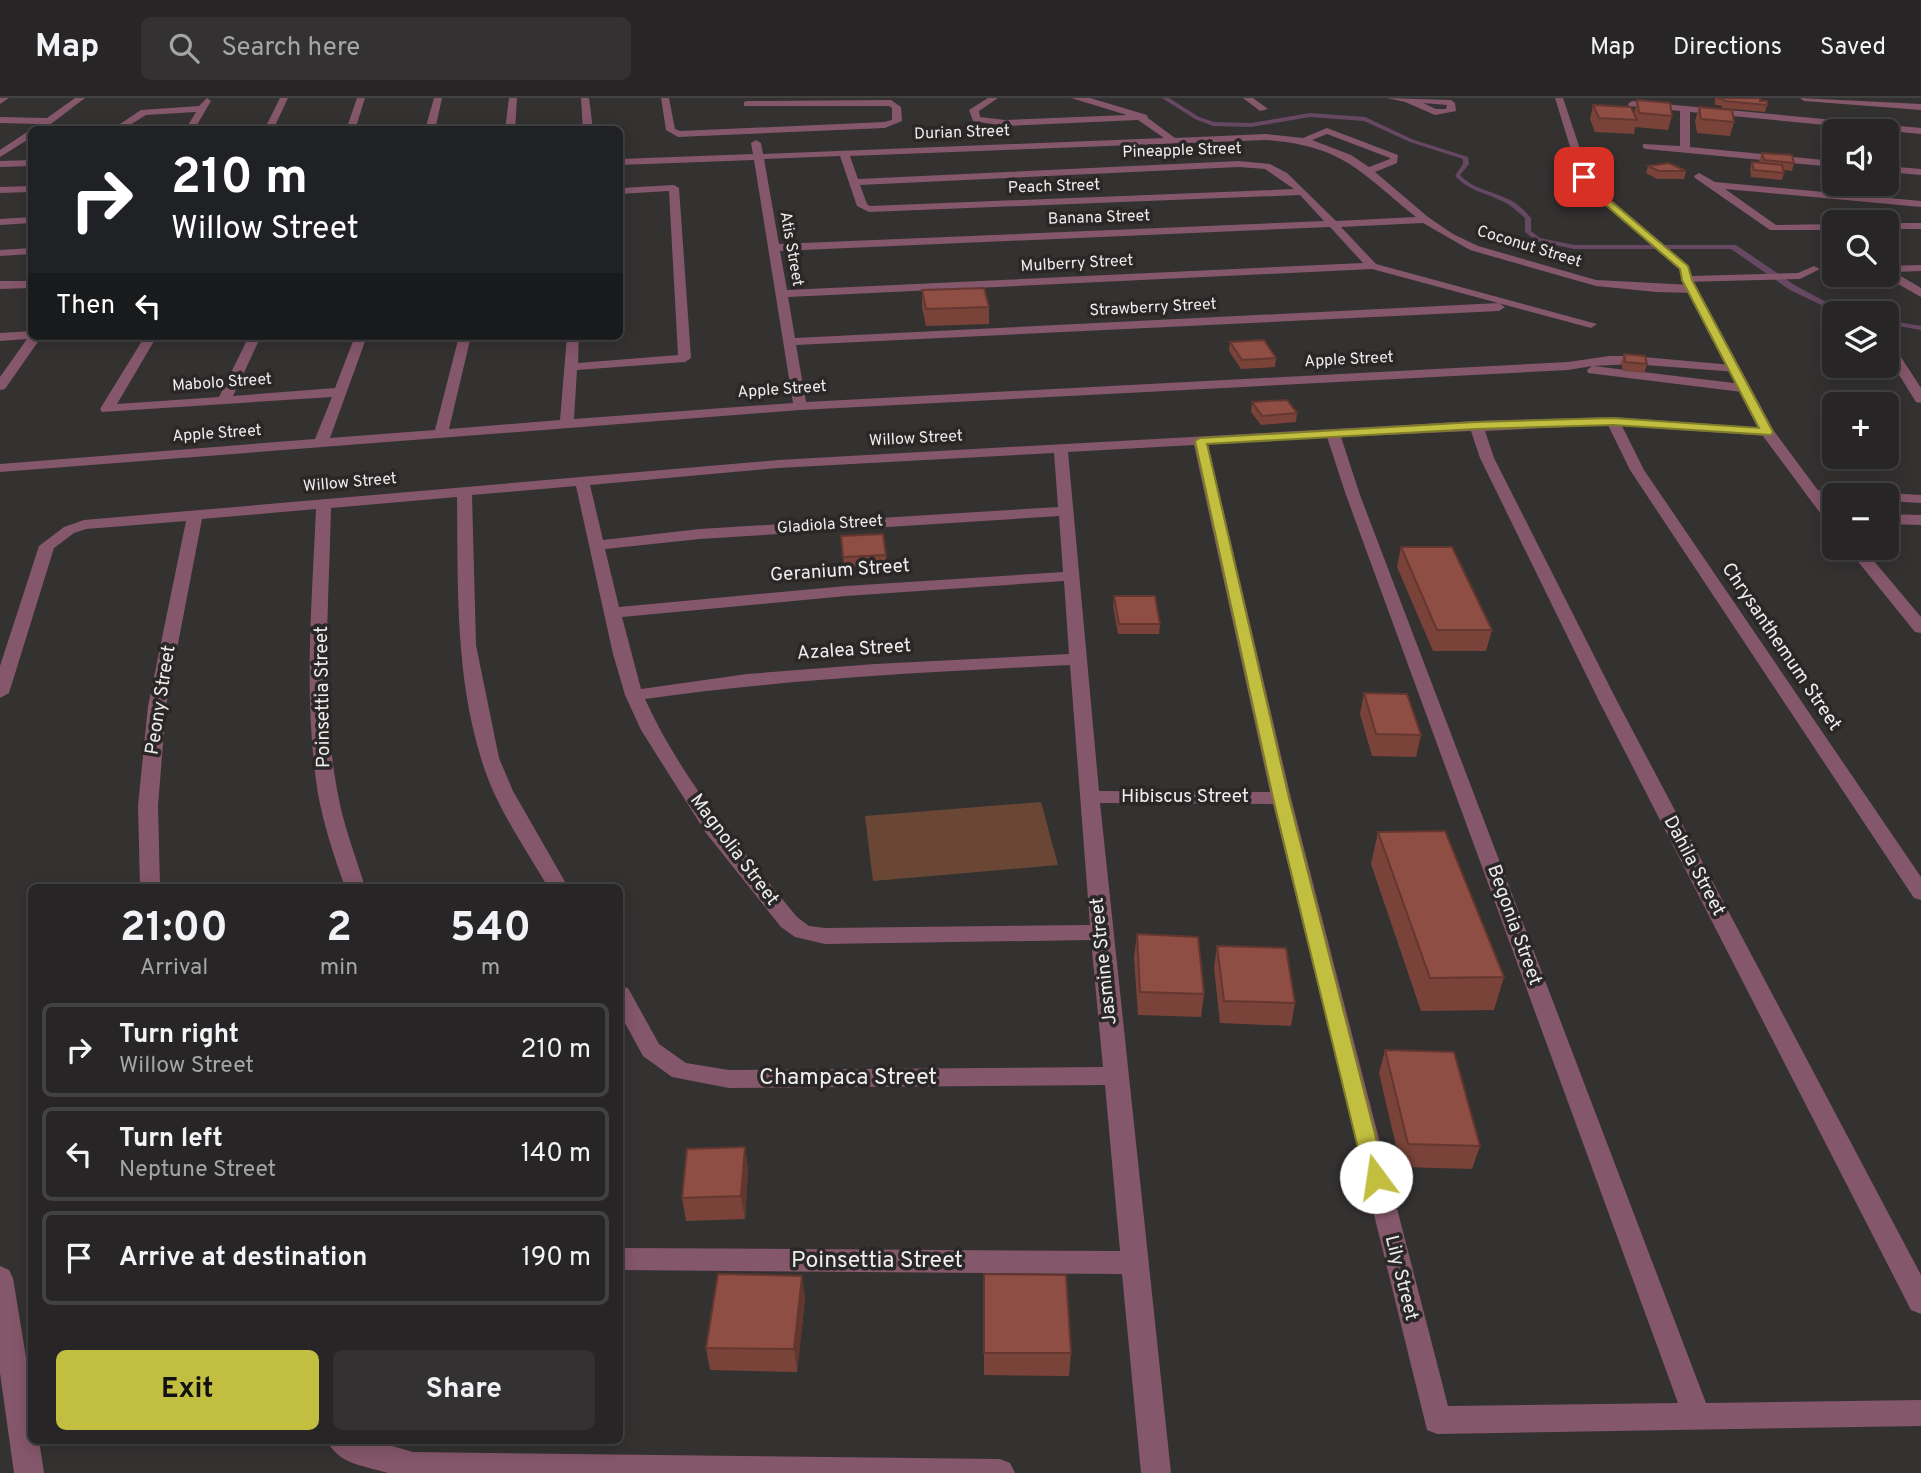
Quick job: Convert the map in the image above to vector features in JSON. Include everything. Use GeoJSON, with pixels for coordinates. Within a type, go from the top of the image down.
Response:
{"type":"FeatureCollection","features":[{"type":"Feature","properties":{"kind":"street"},"geometry":{"type":"LineString","coordinates":[[0,101],[5,98]]}},
{"type":"Feature","properties":{"kind":"street"},"geometry":{"type":"LineString","coordinates":[[41,126],[81,98]]}},
{"type":"Feature","properties":{"kind":"street"},"geometry":{"type":"LineString","coordinates":[[191,126],[209,98]]}},
{"type":"Feature","properties":{"kind":"street"},"geometry":{"type":"LineString","coordinates":[[270,126],[284,98]]}},
{"type":"Feature","properties":{"kind":"street"},"geometry":{"type":"LineString","coordinates":[[351,126],[361,98]]}},
{"type":"Feature","properties":{"kind":"street"},"geometry":{"type":"LineString","coordinates":[[431,126],[438,98]]}},
{"type":"Feature","properties":{"kind":"street"},"geometry":{"type":"LineString","coordinates":[[510,126],[513,98]]}},
{"type":"Feature","properties":{"kind":"street"},"geometry":{"type":"LineString","coordinates":[[585,98],[588,126]]}},
{"type":"Feature","properties":{"kind":"street"},"geometry":{"type":"LineString","coordinates":[[665,98],[671,131],[678,134],[891,124],[897,121],[896,107],[891,103],[746,101]]}},
{"type":"Feature","properties":{"kind":"street"},"geometry":{"type":"LineString","coordinates":[[994,98],[974,110],[976,119],[1005,122],[1144,117]]}},
{"type":"Feature","properties":{"kind":"street"},"geometry":{"type":"LineString","coordinates":[[1075,98],[1094,101],[1144,117],[1174,142]]}},
{"type":"Feature","properties":{"kind":"street"},"geometry":{"type":"LineString","coordinates":[[1247,98],[1263,109]]}},
{"type":"Feature","properties":{"kind":"street"},"geometry":{"type":"LineString","coordinates":[[1391,98],[1406,99]]}},
{"type":"Feature","properties":{"kind":"street"},"geometry":{"type":"LineString","coordinates":[[1559,98],[1584,177],[1597,193],[1644,231],[1685,274],[1767,432],[1822,506]]}},
{"type":"Feature","properties":{"kind":"street"},"geometry":{"type":"LineString","coordinates":[[1804,98],[1921,107]]}},
{"type":"Feature","properties":{"kind":"street","name":"Atis Street"},"geometry":{"type":"LineString","coordinates":[[746,101],[759,156],[800,406]]}},
{"type":"Feature","properties":{"kind":"street"},"geometry":{"type":"LineString","coordinates":[[1632,104],[1921,131]]}},
{"type":"Feature","properties":{"kind":"street"},"geometry":{"type":"LineString","coordinates":[[121,126],[144,111],[202,109]]}},
{"type":"Feature","properties":{"kind":"street"},"geometry":{"type":"LineString","coordinates":[[1685,110],[1685,149]]}},
{"type":"Feature","properties":{"kind":"street"},"geometry":{"type":"LineString","coordinates":[[0,120],[48,121]]}},
{"type":"Feature","properties":{"kind":"street"},"geometry":{"type":"LineString","coordinates":[[1306,139],[1327,131],[1395,157],[1394,161],[1386,166],[1368,171]]}},
{"type":"Feature","properties":{"kind":"street"},"geometry":{"type":"LineString","coordinates":[[0,154],[28,135]]}},
{"type":"Feature","properties":{"kind":"street","name":"Durian Street"},"geometry":{"type":"LineString","coordinates":[[623,162],[1266,137],[1306,139]]}},
{"type":"Feature","properties":{"kind":"street","name":"Coconut Street"},"geometry":{"type":"LineString","coordinates":[[1306,139],[1332,148],[1368,171],[1426,220],[1467,245],[1576,278],[1619,286],[1685,274],[1800,276],[1819,269]]}},
{"type":"Feature","properties":{"kind":"street"},"geometry":{"type":"LineString","coordinates":[[1646,146],[1822,163]]}},
{"type":"Feature","properties":{"kind":"street","name":"Peach Street"},"geometry":{"type":"LineString","coordinates":[[844,153],[862,206],[880,209],[1303,192]]}},
{"type":"Feature","properties":{"kind":"street"},"geometry":{"type":"LineString","coordinates":[[0,164],[28,163]]}},
{"type":"Feature","properties":{"kind":"street","name":"Pineapple Street"},"geometry":{"type":"LineString","coordinates":[[852,182],[1255,165],[1277,171],[1303,192],[1372,266]]}},
{"type":"Feature","properties":{"kind":"street"},"geometry":{"type":"LineString","coordinates":[[1899,170],[1921,172]]}},
{"type":"Feature","properties":{"kind":"street"},"geometry":{"type":"LineString","coordinates":[[1699,176],[1774,228],[1822,227]]}},
{"type":"Feature","properties":{"kind":"street"},"geometry":{"type":"LineString","coordinates":[[1712,185],[1921,204]]}},
{"type":"Feature","properties":{"kind":"street"},"geometry":{"type":"LineString","coordinates":[[570,367],[685,358],[674,188],[623,191]]}},
{"type":"Feature","properties":{"kind":"street"},"geometry":{"type":"LineString","coordinates":[[0,190],[28,189]]}},
{"type":"Feature","properties":{"kind":"street"},"geometry":{"type":"LineString","coordinates":[[0,222],[28,220]]}},
{"type":"Feature","properties":{"kind":"street","name":"Banana Street"},"geometry":{"type":"LineString","coordinates":[[774,248],[1426,220]]}},
{"type":"Feature","properties":{"kind":"street"},"geometry":{"type":"LineString","coordinates":[[1899,226],[1921,226]]}},
{"type":"Feature","properties":{"kind":"street"},"geometry":{"type":"LineString","coordinates":[[0,253],[28,251]]}},
{"type":"Feature","properties":{"kind":"street"},"geometry":{"type":"LineString","coordinates":[[1372,266],[1591,324]]}},
{"type":"Feature","properties":{"kind":"street","name":"Mulberry Street"},"geometry":{"type":"LineString","coordinates":[[783,294],[1372,266]]}},
{"type":"Feature","properties":{"kind":"street"},"geometry":{"type":"LineString","coordinates":[[1899,269],[1921,268]]}},
{"type":"Feature","properties":{"kind":"street"},"geometry":{"type":"LineString","coordinates":[[1899,279],[1921,293]]}},
{"type":"Feature","properties":{"kind":"street"},"geometry":{"type":"LineString","coordinates":[[0,285],[28,284]]}},
{"type":"Feature","properties":{"kind":"street","name":"Strawberry Street"},"geometry":{"type":"LineString","coordinates":[[790,342],[1517,306]]}},
{"type":"Feature","properties":{"kind":"street"},"geometry":{"type":"LineString","coordinates":[[0,337],[28,335]]}},
{"type":"Feature","properties":{"kind":"street"},"geometry":{"type":"LineString","coordinates":[[2,381],[31,340]]}},
{"type":"Feature","properties":{"kind":"street","name":"Mabolo Street"},"geometry":{"type":"LineString","coordinates":[[149,340],[107,409],[340,392]]}},
{"type":"Feature","properties":{"kind":"street"},"geometry":{"type":"LineString","coordinates":[[224,400],[253,340]]}},
{"type":"Feature","properties":{"kind":"street"},"geometry":{"type":"LineString","coordinates":[[321,443],[360,340]]}},
{"type":"Feature","properties":{"kind":"street"},"geometry":{"type":"LineString","coordinates":[[441,433],[464,340]]}},
{"type":"Feature","properties":{"kind":"street"},"geometry":{"type":"LineString","coordinates":[[567,424],[573,340]]}},
{"type":"Feature","properties":{"kind":"street","name":"Apple Street"},"geometry":{"type":"LineString","coordinates":[[0,468],[800,406],[1568,366],[1609,360],[1732,369]]}},
{"type":"Feature","properties":{"kind":"street"},"geometry":{"type":"LineString","coordinates":[[1899,361],[1915,382],[1921,399]]}},
{"type":"Feature","properties":{"kind":"street","name":"Apple Street"},"geometry":{"type":"LineString","coordinates":[[1568,366],[1742,388]]}},
{"type":"Feature","properties":{"kind":"street","name":"Willow Street"},"geometry":{"type":"LineString","coordinates":[[0,694],[47,547],[69,530],[107,522],[778,464],[1476,425],[1613,421],[1767,432]]}},
{"type":"Feature","properties":{"kind":"street","name":"Chrysanthemum Street"},"geometry":{"type":"LineString","coordinates":[[1613,421],[1637,470],[1921,893]]}},
{"type":"Feature","properties":{"kind":"street","name":"Dahila Street"},"geometry":{"type":"LineString","coordinates":[[1476,425],[1488,458],[1608,701],[1921,1302]]}},
{"type":"Feature","properties":{"kind":"street","name":"Begonia Street"},"geometry":{"type":"LineString","coordinates":[[1333,433],[1353,495],[1698,1416]]}},
{"type":"Feature","properties":{"kind":"street","name":"Lily Street"},"geometry":{"type":"LineString","coordinates":[[1200,441],[1281,798],[1437,1420]]}},
{"type":"Feature","properties":{"kind":"street","name":"Jasmine Street"},"geometry":{"type":"LineString","coordinates":[[1061,448],[1101,932],[1156,1473]]}},
{"type":"Feature","properties":{"kind":"street","name":"Magnolia Street"},"geometry":{"type":"LineString","coordinates":[[582,481],[611,613],[634,695],[650,730],[713,828],[789,922],[803,932],[825,936],[1101,932]]}},
{"type":"Feature","properties":{"kind":"street"},"geometry":{"type":"LineString","coordinates":[[464,491],[467,645],[490,758],[503,791],[556,884]]}},
{"type":"Feature","properties":{"kind":"street"},"geometry":{"type":"LineString","coordinates":[[1813,494],[1822,494]]}},
{"type":"Feature","properties":{"kind":"street"},"geometry":{"type":"LineString","coordinates":[[1899,498],[1921,499]]}},
{"type":"Feature","properties":{"kind":"street","name":"Poinsettia Street"},"geometry":{"type":"LineString","coordinates":[[324,503],[319,704],[324,779],[345,865],[354,884]]}},
{"type":"Feature","properties":{"kind":"street","name":"Gladiola Street"},"geometry":{"type":"LineString","coordinates":[[596,545],[700,534],[1065,511]]}},
{"type":"Feature","properties":{"kind":"street","name":"Peony Street"},"geometry":{"type":"LineString","coordinates":[[150,884],[148,806],[157,706],[195,515]]}},
{"type":"Feature","properties":{"kind":"street"},"geometry":{"type":"LineString","coordinates":[[1899,519],[1921,520]]}},
{"type":"Feature","properties":{"kind":"street"},"geometry":{"type":"LineString","coordinates":[[1865,560],[1921,628]]}},
{"type":"Feature","properties":{"kind":"street","name":"Geranium Street"},"geometry":{"type":"LineString","coordinates":[[611,613],[846,591],[1072,576]]}},
{"type":"Feature","properties":{"kind":"street","name":"Azalea Street"},"geometry":{"type":"LineString","coordinates":[[634,695],[798,675],[1077,659]]}},
{"type":"Feature","properties":{"kind":"street","name":"Hibiscus Street"},"geometry":{"type":"LineString","coordinates":[[1090,797],[1281,798]]}},
{"type":"Feature","properties":{"kind":"street","name":"Champaca Street"},"geometry":{"type":"LineString","coordinates":[[623,999],[652,1049],[680,1071],[717,1077],[1116,1076]]}},
{"type":"Feature","properties":{"kind":"street","name":"Poinsettia Street"},"geometry":{"type":"LineString","coordinates":[[623,1259],[1134,1263]]}},
{"type":"Feature","properties":{"kind":"street"},"geometry":{"type":"LineString","coordinates":[[0,1278],[29,1473]]}},
{"type":"Feature","properties":{"kind":"street"},"geometry":{"type":"LineString","coordinates":[[1437,1420],[1921,1413]]}},
{"type":"Feature","properties":{"kind":"street"},"geometry":{"type":"LineString","coordinates":[[346,1444],[350,1448],[413,1466],[1000,1473]]}},
{"type":"Feature","properties":{"kind":"shaded area"},"geometry":{"type":"Polygon","coordinates":[[[1041,802],[1058,865],[873,881],[865,816],[1041,802]]]}},
{"type":"Feature","properties":{"kind":"building"},"geometry":{"type":"Polygon","coordinates":[[[1717,98],[1760,98],[1760,101],[1767,101],[1767,105],[1724,101],[1717,98]]]}},
{"type":"Feature","properties":{"kind":"building"},"geometry":{"type":"Polygon","coordinates":[[[1637,100],[1670,103],[1672,116],[1639,113],[1637,100]]]}},
{"type":"Feature","properties":{"kind":"building"},"geometry":{"type":"Polygon","coordinates":[[[1593,105],[1631,107],[1637,120],[1599,118],[1593,105]]]}},
{"type":"Feature","properties":{"kind":"building"},"geometry":{"type":"Polygon","coordinates":[[[1699,107],[1732,110],[1734,122],[1701,119],[1699,107]]]}},
{"type":"Feature","properties":{"kind":"building"},"geometry":{"type":"Polygon","coordinates":[[[1762,153],[1792,155],[1794,163],[1764,160],[1762,153]]]}},
{"type":"Feature","properties":{"kind":"building"},"geometry":{"type":"Polygon","coordinates":[[[1752,162],[1782,165],[1784,173],[1754,170],[1752,162]]]}},
{"type":"Feature","properties":{"kind":"building"},"geometry":{"type":"Polygon","coordinates":[[[1669,163],[1686,171],[1659,171],[1648,166],[1669,163]]]}},
{"type":"Feature","properties":{"kind":"building"},"geometry":{"type":"Polygon","coordinates":[[[984,288],[989,307],[926,309],[922,290],[984,288]]]}},
{"type":"Feature","properties":{"kind":"building"},"geometry":{"type":"Polygon","coordinates":[[[1264,340],[1276,358],[1242,360],[1230,342],[1264,340]]]}},
{"type":"Feature","properties":{"kind":"building"},"geometry":{"type":"Polygon","coordinates":[[[1624,354],[1645,356],[1647,364],[1625,362],[1624,354]]]}},
{"type":"Feature","properties":{"kind":"building"},"geometry":{"type":"Polygon","coordinates":[[[1287,400],[1297,413],[1262,416],[1252,402],[1287,400]]]}},
{"type":"Feature","properties":{"kind":"building"},"geometry":{"type":"Polygon","coordinates":[[[883,534],[886,555],[843,557],[841,536],[883,534]]]}},
{"type":"Feature","properties":{"kind":"building"},"geometry":{"type":"Polygon","coordinates":[[[1401,547],[1452,547],[1492,630],[1437,630],[1401,547]]]}},
{"type":"Feature","properties":{"kind":"building"},"geometry":{"type":"Polygon","coordinates":[[[1114,596],[1155,596],[1160,624],[1119,624],[1114,596]]]}},
{"type":"Feature","properties":{"kind":"building"},"geometry":{"type":"Polygon","coordinates":[[[1364,693],[1407,694],[1421,735],[1376,734],[1364,693]]]}},
{"type":"Feature","properties":{"kind":"building"},"geometry":{"type":"Polygon","coordinates":[[[1445,831],[1504,977],[1430,978],[1378,832],[1445,831]]]}},
{"type":"Feature","properties":{"kind":"building"},"geometry":{"type":"Polygon","coordinates":[[[1137,934],[1198,937],[1204,994],[1140,992],[1137,934]]]}},
{"type":"Feature","properties":{"kind":"building"},"geometry":{"type":"Polygon","coordinates":[[[1217,946],[1286,948],[1295,1003],[1224,1001],[1217,946]]]}},
{"type":"Feature","properties":{"kind":"building"},"geometry":{"type":"Polygon","coordinates":[[[1385,1050],[1454,1052],[1480,1146],[1408,1144],[1385,1050]]]}},
{"type":"Feature","properties":{"kind":"building"},"geometry":{"type":"Polygon","coordinates":[[[745,1147],[741,1196],[682,1198],[687,1149],[745,1147]]]}},
{"type":"Feature","properties":{"kind":"building"},"geometry":{"type":"Polygon","coordinates":[[[718,1274],[802,1276],[794,1349],[706,1348],[718,1274]]]}},
{"type":"Feature","properties":{"kind":"building"},"geometry":{"type":"Polygon","coordinates":[[[984,1274],[1066,1275],[1071,1353],[984,1353],[984,1274]]]}},
{"type":"Feature","properties":{"kind":"waterway"},"geometry":{"type":"LineString","coordinates":[[1165,98],[1197,118],[1213,124],[1251,125],[1310,115],[1365,119],[1412,141],[1466,158],[1466,164],[1457,175],[1469,186],[1515,206],[1528,218],[1528,232],[1538,240],[1574,247],[1733,247],[1793,288],[1822,302]]}},
{"type":"Feature","properties":{"kind":"waterway"},"geometry":{"type":"LineString","coordinates":[[1899,324],[1921,328]]}},
{"type":"Feature","properties":{"kind":"route"},"geometry":{"type":"LineString","coordinates":[[1376,1177],[1281,798],[1200,441],[1476,425],[1613,421],[1767,432],[1687,280],[1685,268],[1597,193],[1584,177]]}}]}
